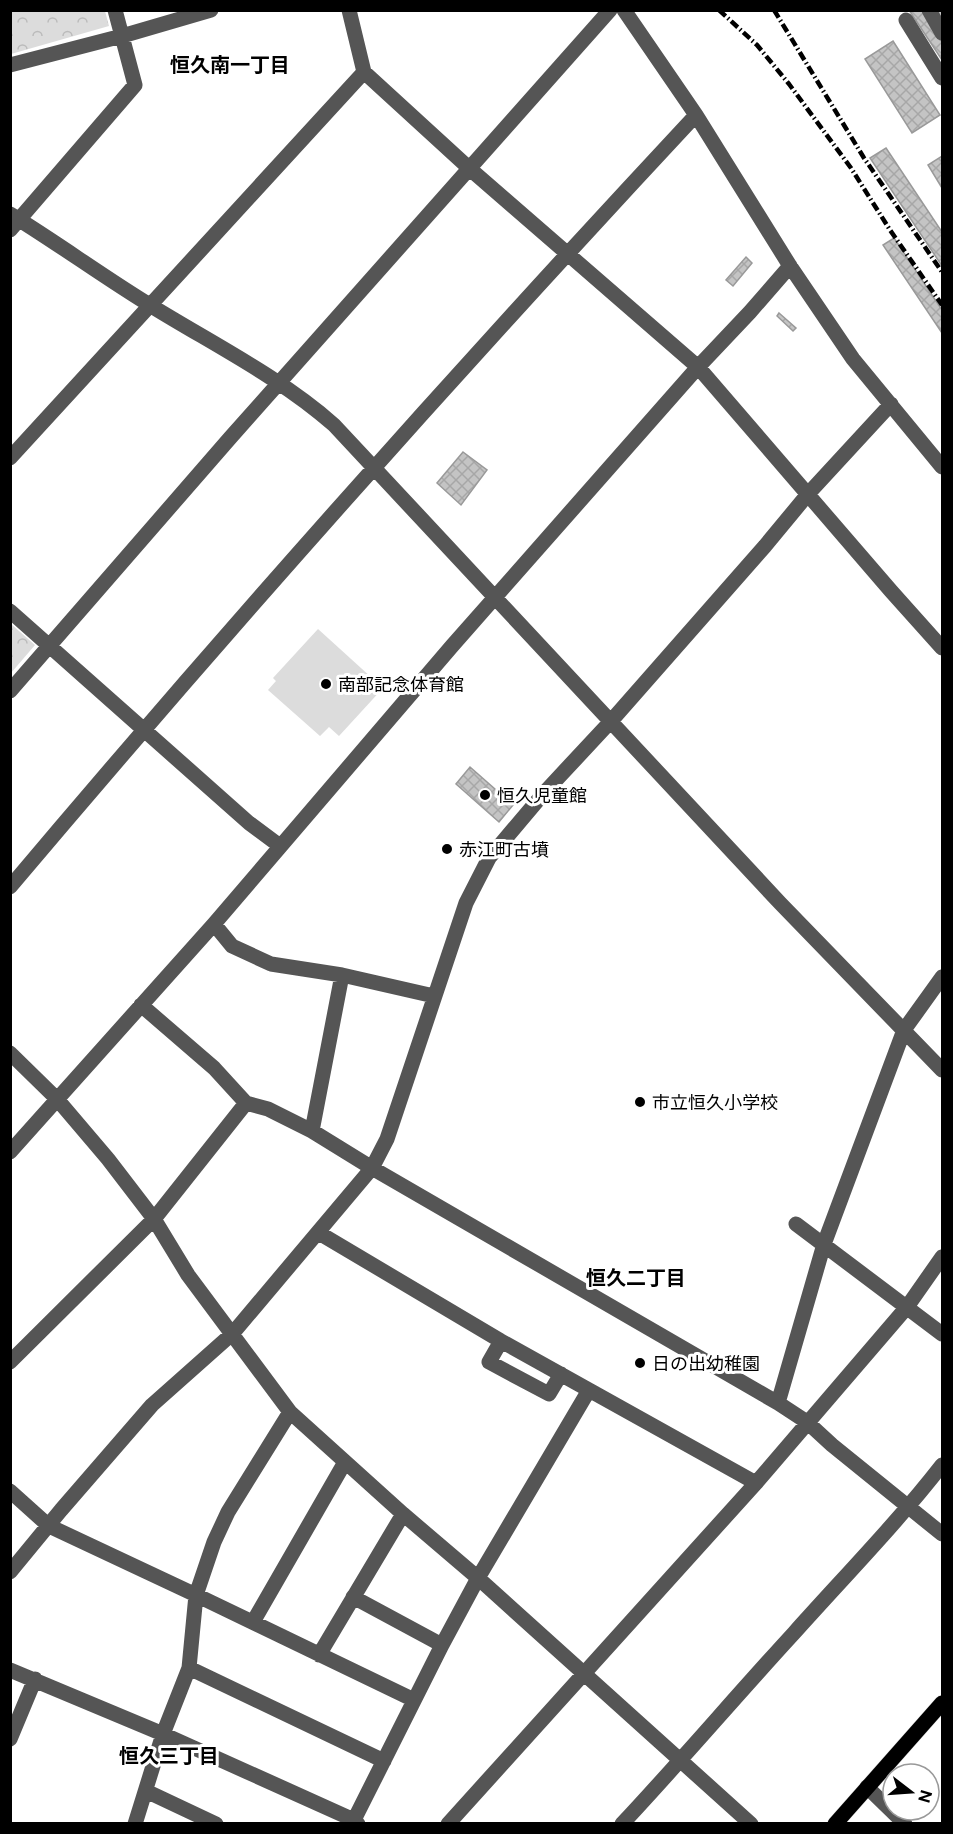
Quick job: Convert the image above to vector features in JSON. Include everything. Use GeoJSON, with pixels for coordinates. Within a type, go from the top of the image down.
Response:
{"type":"FeatureCollection","features":[{"type":"Feature","properties":{"kind":"main road"},"geometry":{"type":"LineString","coordinates":[[835,1824],[940,1711]]}},
{"type":"Feature","properties":{"kind":"street"},"geometry":{"type":"LineString","coordinates":[[116,10],[135,85],[14,222],[279,384],[328,419],[495,599],[612,720],[773,895],[942,1070]]}},
{"type":"Feature","properties":{"kind":"street"},"geometry":{"type":"LineString","coordinates":[[10,65],[211,10]]}},
{"type":"Feature","properties":{"kind":"street"},"geometry":{"type":"LineString","coordinates":[[349,10],[364,72],[470,169],[698,367],[942,648]]}},
{"type":"Feature","properties":{"kind":"street"},"geometry":{"type":"LineString","coordinates":[[10,691],[610,10]]}},
{"type":"Feature","properties":{"kind":"street"},"geometry":{"type":"LineString","coordinates":[[624,10],[696,115],[790,266],[853,359],[942,467]]}},
{"type":"Feature","properties":{"kind":"street"},"geometry":{"type":"LineString","coordinates":[[929,10],[942,33]]}},
{"type":"Feature","properties":{"kind":"street"},"geometry":{"type":"LineString","coordinates":[[906,20],[942,78]]}},
{"type":"Feature","properties":{"kind":"street"},"geometry":{"type":"LineString","coordinates":[[10,458],[364,72]]}},
{"type":"Feature","properties":{"kind":"street"},"geometry":{"type":"LineString","coordinates":[[10,888],[142,730],[373,468],[567,253],[696,115]]}},
{"type":"Feature","properties":{"kind":"street"},"geometry":{"type":"LineString","coordinates":[[10,1152],[214,924],[698,367],[790,266]]}},
{"type":"Feature","properties":{"kind":"street"},"geometry":{"type":"LineString","coordinates":[[10,1572],[152,1405],[233,1333],[372,1168],[387,1139],[466,903],[489,858],[544,793],[612,720],[765,546],[808,494],[891,404]]}},
{"type":"Feature","properties":{"kind":"street"},"geometry":{"type":"LineString","coordinates":[[10,611],[142,730],[249,823],[280,846]]}},
{"type":"Feature","properties":{"kind":"street"},"geometry":{"type":"LineString","coordinates":[[214,924],[232,946],[271,964],[342,975],[434,996]]}},
{"type":"Feature","properties":{"kind":"street"},"geometry":{"type":"LineString","coordinates":[[312,1131],[342,975]]}},
{"type":"Feature","properties":{"kind":"street"},"geometry":{"type":"LineString","coordinates":[[778,1403],[824,1244],[904,1030],[942,977]]}},
{"type":"Feature","properties":{"kind":"street"},"geometry":{"type":"LineString","coordinates":[[141,1005],[214,1068],[246,1103],[268,1109],[312,1131],[778,1403],[807,1422],[942,1534]]}},
{"type":"Feature","properties":{"kind":"street"},"geometry":{"type":"LineString","coordinates":[[10,1053],[57,1099],[108,1159],[154,1219],[188,1275],[290,1412],[751,1824]]}},
{"type":"Feature","properties":{"kind":"street"},"geometry":{"type":"LineString","coordinates":[[10,1362],[154,1219],[246,1103]]}},
{"type":"Feature","properties":{"kind":"street"},"geometry":{"type":"LineString","coordinates":[[796,1224],[942,1334]]}},
{"type":"Feature","properties":{"kind":"street"},"geometry":{"type":"LineString","coordinates":[[319,1233],[501,1341],[756,1483]]}},
{"type":"Feature","properties":{"kind":"street"},"geometry":{"type":"LineString","coordinates":[[448,1824],[756,1483],[907,1307],[942,1257]]}},
{"type":"Feature","properties":{"kind":"street"},"geometry":{"type":"LineString","coordinates":[[501,1341],[489,1362],[549,1394],[561,1374]]}},
{"type":"Feature","properties":{"kind":"street"},"geometry":{"type":"LineString","coordinates":[[10,1670],[163,1734],[355,1822],[414,1700],[478,1578],[589,1390]]}},
{"type":"Feature","properties":{"kind":"street"},"geometry":{"type":"LineString","coordinates":[[135,1824],[163,1734],[189,1668],[196,1595],[214,1542],[228,1512],[290,1412]]}},
{"type":"Feature","properties":{"kind":"street"},"geometry":{"type":"LineString","coordinates":[[253,1622],[345,1462]]}},
{"type":"Feature","properties":{"kind":"street"},"geometry":{"type":"LineString","coordinates":[[622,1824],[909,1507],[942,1465]]}},
{"type":"Feature","properties":{"kind":"street"},"geometry":{"type":"LineString","coordinates":[[10,1491],[49,1526],[414,1700]]}},
{"type":"Feature","properties":{"kind":"street"},"geometry":{"type":"LineString","coordinates":[[319,1655],[403,1514]]}},
{"type":"Feature","properties":{"kind":"street"},"geometry":{"type":"LineString","coordinates":[[353,1597],[442,1645]]}},
{"type":"Feature","properties":{"kind":"street"},"geometry":{"type":"LineString","coordinates":[[189,1668],[384,1761]]}},
{"type":"Feature","properties":{"kind":"street"},"geometry":{"type":"LineString","coordinates":[[10,1739],[35,1679]]}},
{"type":"Feature","properties":{"kind":"street"},"geometry":{"type":"LineString","coordinates":[[867,1787],[905,1824]]}},
{"type":"Feature","properties":{"kind":"street"},"geometry":{"type":"LineString","coordinates":[[146,1791],[216,1824]]}},
{"type":"Feature","properties":{"kind":"green space"},"geometry":{"type":"Polygon","coordinates":[[[11,10],[105,11],[109,26],[11,54],[11,10]]]}},
{"type":"Feature","properties":{"kind":"green space"},"geometry":{"type":"Polygon","coordinates":[[[11,624],[35,645],[11,673],[11,624]]]}},
{"type":"Feature","properties":{"kind":"green space","name":"南部記念体育館"},"geometry":{"type":"Polygon","coordinates":[[[318,629],[383,688],[339,736],[329,727],[320,736],[268,690],[276,681],[273,678],[318,629]]]}},
{"type":"Feature","properties":{"kind":"building"},"geometry":{"type":"Polygon","coordinates":[[[909,10],[942,10],[942,60],[909,10]]]}},
{"type":"Feature","properties":{"kind":"building"},"geometry":{"type":"Polygon","coordinates":[[[893,41],[940,115],[912,133],[865,59],[893,41]]]}},
{"type":"Feature","properties":{"kind":"building"},"geometry":{"type":"Polygon","coordinates":[[[886,148],[942,232],[942,266],[870,158],[886,148]]]}},
{"type":"Feature","properties":{"kind":"building"},"geometry":{"type":"Polygon","coordinates":[[[942,156],[942,188],[928,165],[942,156]]]}},
{"type":"Feature","properties":{"kind":"building"},"geometry":{"type":"Polygon","coordinates":[[[894,238],[942,310],[942,333],[883,245],[894,238]]]}},
{"type":"Feature","properties":{"kind":"building"},"geometry":{"type":"Polygon","coordinates":[[[746,257],[752,263],[733,286],[726,280],[746,257]]]}},
{"type":"Feature","properties":{"kind":"building"},"geometry":{"type":"Polygon","coordinates":[[[779,313],[796,328],[793,331],[777,316],[779,313]]]}},
{"type":"Feature","properties":{"kind":"building"},"geometry":{"type":"Polygon","coordinates":[[[463,452],[487,470],[461,505],[437,483],[463,452]]]}},
{"type":"Feature","properties":{"kind":"building","name":"恒久児童館"},"geometry":{"type":"Polygon","coordinates":[[[470,767],[513,805],[499,822],[456,784],[470,767]]]}},
{"type":"Feature","properties":{"kind":"railway"},"geometry":{"type":"LineString","coordinates":[[719,10],[757,45],[789,84],[851,168],[890,230],[942,305]]}},
{"type":"Feature","properties":{"kind":"railway"},"geometry":{"type":"LineString","coordinates":[[774,10],[864,158],[942,272]]}},
{"type":"Feature","properties":{"kind":"place","name":"南部記念体育館"},"geometry":{"type":"Point","coordinates":[326,684]}},
{"type":"Feature","properties":{"kind":"place","name":"恒久児童館"},"geometry":{"type":"Point","coordinates":[485,795]}},
{"type":"Feature","properties":{"kind":"place","name":"赤江町古墳"},"geometry":{"type":"Point","coordinates":[447,849]}},
{"type":"Feature","properties":{"kind":"place","name":"市立恒久小学校"},"geometry":{"type":"Point","coordinates":[640,1102]}},
{"type":"Feature","properties":{"kind":"place","name":"日の出幼稚園"},"geometry":{"type":"Point","coordinates":[640,1363]}},
{"type":"Feature","properties":{"kind":"district","name":"恒久南一丁目"},"geometry":{"type":"Point","coordinates":[230,65]}},
{"type":"Feature","properties":{"kind":"district","name":"恒久二丁目"},"geometry":{"type":"Point","coordinates":[636,1278]}},
{"type":"Feature","properties":{"kind":"district","name":"恒久三丁目"},"geometry":{"type":"Point","coordinates":[169,1756]}}]}
